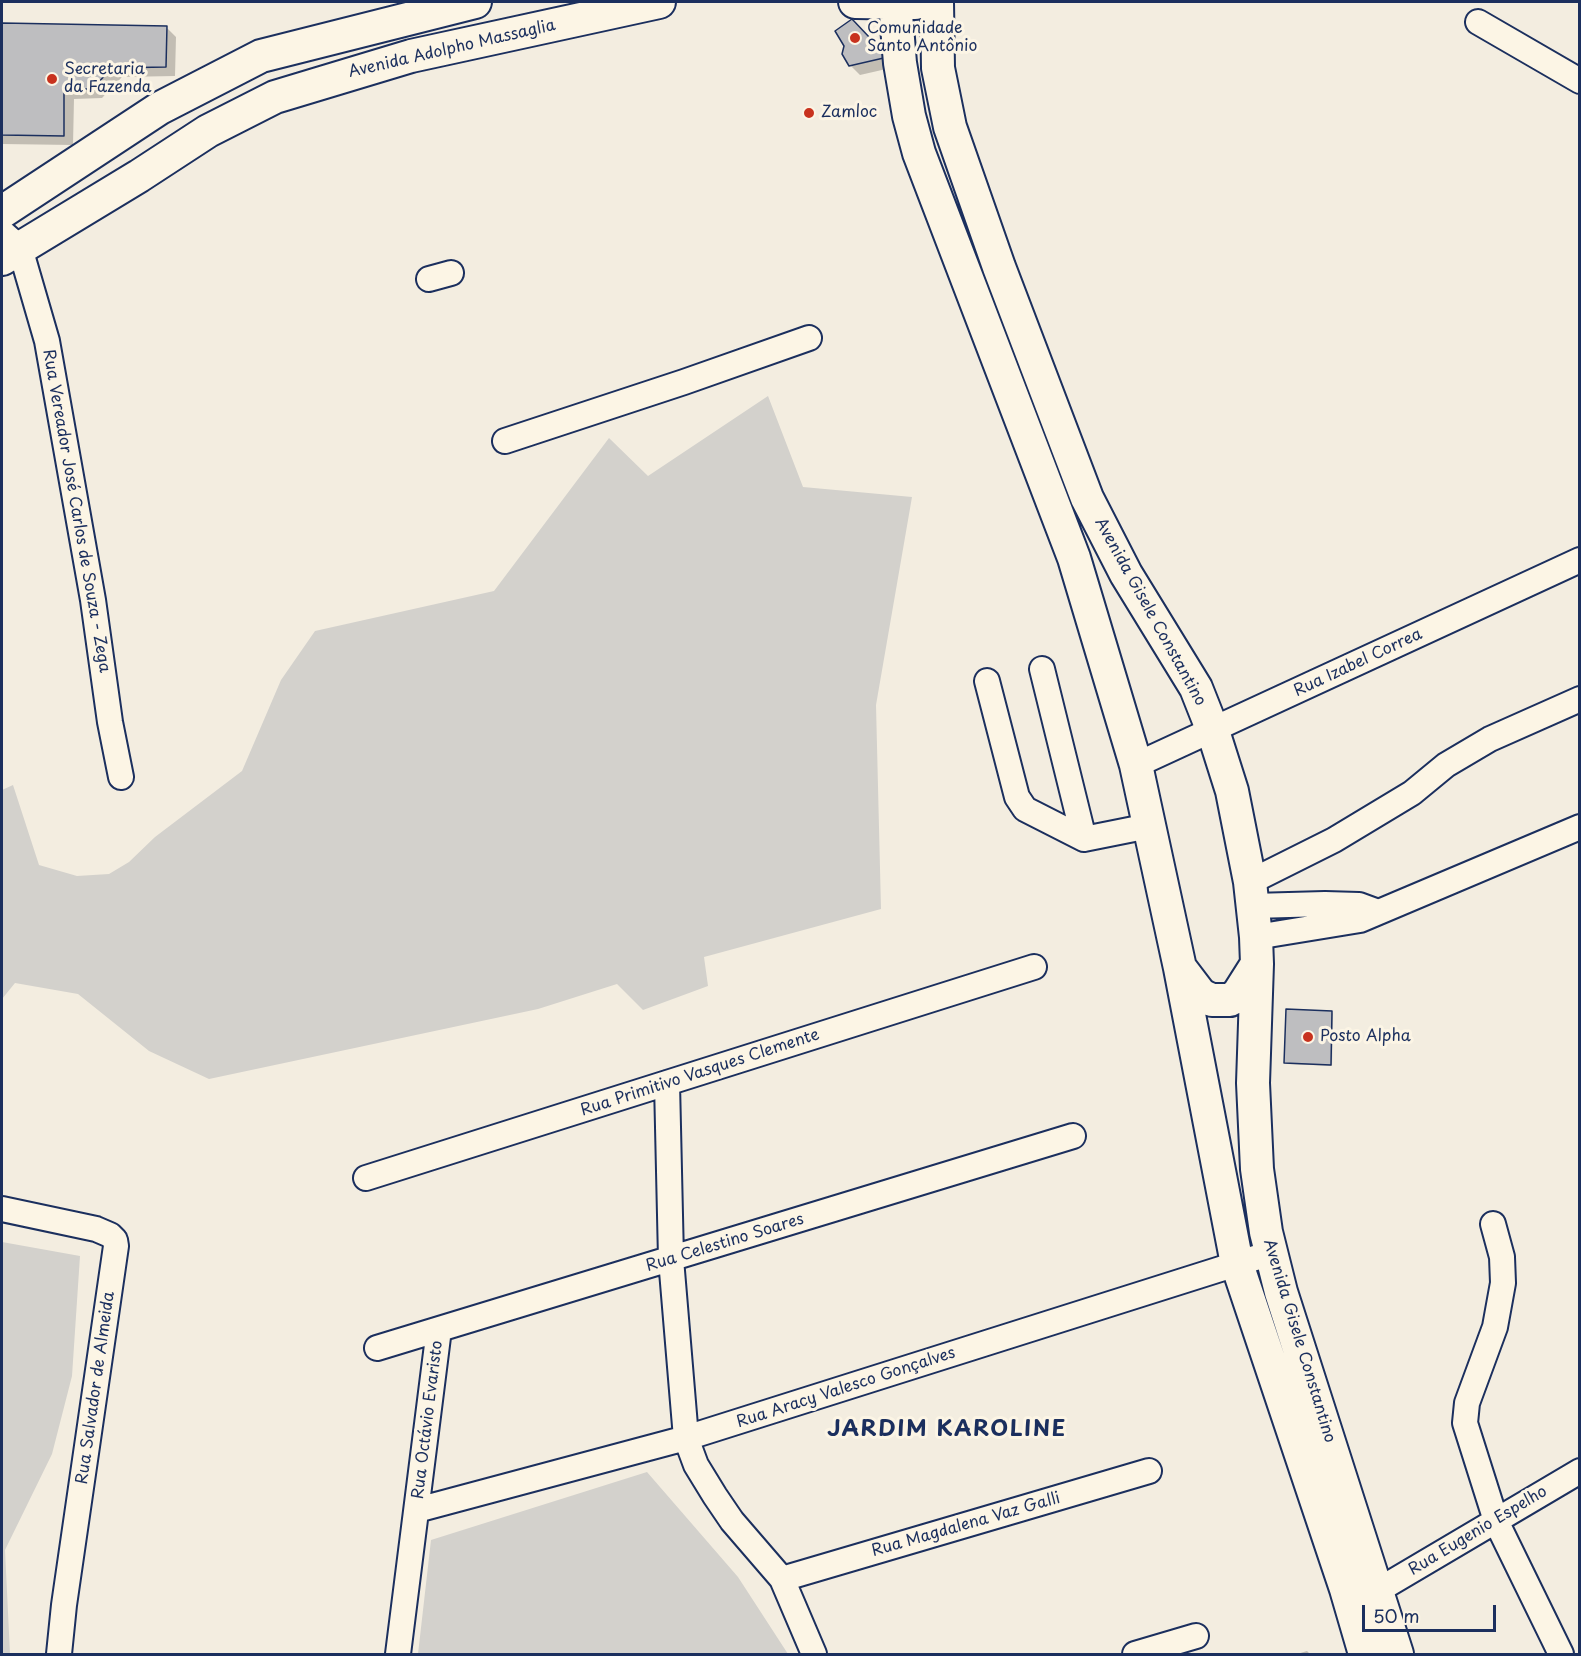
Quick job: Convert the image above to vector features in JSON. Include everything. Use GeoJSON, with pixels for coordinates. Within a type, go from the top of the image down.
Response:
{"type":"FeatureCollection","features":[{"type":"Feature","properties":{"kind":"main road"},"geometry":{"type":"LineString","coordinates":[[2,212],[160,108],[261,56],[475,2]]}},
{"type":"Feature","properties":{"kind":"main road","name":"Avenida Adolpho Massaglia"},"geometry":{"type":"LineString","coordinates":[[8,246],[139,176],[208,131],[275,97],[411,56],[659,2]]}},
{"type":"Feature","properties":{"kind":"main road"},"geometry":{"type":"LineString","coordinates":[[855,2],[937,2]]}},
{"type":"Feature","properties":{"kind":"main road","name":"Avenida Gisele Constantino"},"geometry":{"type":"LineString","coordinates":[[895,2],[900,63],[909,116],[919,153],[1074,558],[1136,765],[1180,968],[1237,1264],[1346,1589],[1365,1654]]}},
{"type":"Feature","properties":{"kind":"main road","name":"Avenida Gisele Constantino"},"geometry":{"type":"LineString","coordinates":[[937,2],[938,68],[950,127],[999,267],[1086,498],[1126,574],[1196,688],[1213,730],[1232,790],[1252,894],[1257,951],[1253,1083],[1257,1169],[1266,1232],[1281,1292],[1397,1654]]}},
{"type":"Feature","properties":{"kind":"main road"},"geometry":{"type":"LineString","coordinates":[[1180,968],[1200,994],[1212,1000],[1230,1000],[1238,994],[1257,951]]}},
{"type":"Feature","properties":{"kind":"street"},"geometry":{"type":"LineString","coordinates":[[1478,22],[1580,81]]}},
{"type":"Feature","properties":{"kind":"street","name":"Rua Vereador José Carlos de Souza - Zega"},"geometry":{"type":"LineString","coordinates":[[8,246],[47,340],[66,439],[93,600],[110,722],[121,777]]}},
{"type":"Feature","properties":{"kind":"street"},"geometry":{"type":"LineString","coordinates":[[505,441],[809,338]]}},
{"type":"Feature","properties":{"kind":"street","name":"Rua Izabel Correa"},"geometry":{"type":"LineString","coordinates":[[1136,765],[1580,560]]}},
{"type":"Feature","properties":{"kind":"street"},"geometry":{"type":"LineString","coordinates":[[1042,669],[1084,839]]}},
{"type":"Feature","properties":{"kind":"street"},"geometry":{"type":"LineString","coordinates":[[987,681],[1017,797],[1025,809],[1084,839],[1149,826]]}},
{"type":"Feature","properties":{"kind":"street"},"geometry":{"type":"LineString","coordinates":[[1252,894],[1334,840],[1412,793],[1446,765],[1490,739],[1580,699]]}},
{"type":"Feature","properties":{"kind":"street"},"geometry":{"type":"LineString","coordinates":[[1257,951],[1360,920],[1580,827]]}},
{"type":"Feature","properties":{"kind":"street"},"geometry":{"type":"LineString","coordinates":[[1252,894],[1325,904],[1359,905],[1378,912]]}},
{"type":"Feature","properties":{"kind":"street","name":"Rua Primitivo Vasques Clemente"},"geometry":{"type":"LineString","coordinates":[[366,1178],[1034,967]]}},
{"type":"Feature","properties":{"kind":"street"},"geometry":{"type":"LineString","coordinates":[[667,1083],[671,1260],[686,1438],[696,1465],[732,1521],[782,1579],[814,1654]]}},
{"type":"Feature","properties":{"kind":"street","name":"Rua Celestino Soares"},"geometry":{"type":"LineString","coordinates":[[377,1348],[1072,1136]]}},
{"type":"Feature","properties":{"kind":"street","name":"Rua Salvador de Almeida"},"geometry":{"type":"LineString","coordinates":[[2,1209],[96,1229],[110,1235],[115,1240],[116,1246],[64,1605],[59,1654]]}},
{"type":"Feature","properties":{"kind":"street"},"geometry":{"type":"LineString","coordinates":[[1493,1224],[1502,1257],[1503,1283],[1494,1327],[1467,1402],[1466,1423],[1496,1521],[1561,1654]]}},
{"type":"Feature","properties":{"kind":"street","name":"Rua Aracy Valesco Gonçalves"},"geometry":{"type":"LineString","coordinates":[[417,1510],[686,1438],[1272,1253]]}},
{"type":"Feature","properties":{"kind":"street","name":"Rua Octávio Evaristo"},"geometry":{"type":"LineString","coordinates":[[417,1510],[439,1329]]}},
{"type":"Feature","properties":{"kind":"street","name":"Rua Magdalena Vaz Galli"},"geometry":{"type":"LineString","coordinates":[[782,1579],[1149,1471]]}},
{"type":"Feature","properties":{"kind":"street","name":"Rua Eugenio Espelho"},"geometry":{"type":"LineString","coordinates":[[1377,1591],[1580,1471]]}},
{"type":"Feature","properties":{"kind":"street"},"geometry":{"type":"LineString","coordinates":[[398,1654],[417,1510]]}},
{"type":"Feature","properties":{"kind":"street"},"geometry":{"type":"LineString","coordinates":[[1135,1654],[1196,1636]]}},
{"type":"Feature","properties":{"kind":"shaded area"},"geometry":{"type":"Polygon","coordinates":[[[768,396],[803,487],[912,497],[876,705],[881,909],[704,957],[708,986],[643,1010],[617,984],[538,1009],[209,1079],[149,1051],[78,994],[15,983],[2,999],[2,790],[13,785],[39,865],[77,876],[109,874],[129,862],[155,837],[242,771],[281,680],[315,631],[494,591],[609,438],[648,476],[768,396]]]}},
{"type":"Feature","properties":{"kind":"shaded area"},"geometry":{"type":"Polygon","coordinates":[[[2,1242],[80,1256],[72,1376],[52,1454],[5,1550],[10,1654],[2,1654],[2,1242]]]}},
{"type":"Feature","properties":{"kind":"shaded area"},"geometry":{"type":"Polygon","coordinates":[[[647,1472],[738,1577],[788,1654],[418,1654],[431,1540],[647,1472]]]}},
{"type":"Feature","properties":{"kind":"building","name":"Comunidade Santo Antônio"},"geometry":{"type":"Polygon","coordinates":[[[852,19],[888,57],[849,66],[842,54],[844,46],[835,31],[852,19]]]}},
{"type":"Feature","properties":{"kind":"building","name":"Secretaria da Fazenda"},"geometry":{"type":"Polygon","coordinates":[[[2,23],[167,26],[166,67],[112,68],[92,89],[64,89],[64,136],[2,135],[2,23]]]}},
{"type":"Feature","properties":{"kind":"building","name":"Posto Alpha"},"geometry":{"type":"Polygon","coordinates":[[[1286,1009],[1332,1011],[1331,1065],[1284,1063],[1286,1009]]]}},
{"type":"Feature","properties":{"kind":"place","name":"Comunidade Santo Antônio"},"geometry":{"type":"Point","coordinates":[855,38]}},
{"type":"Feature","properties":{"kind":"place","name":"Secretaria da Fazenda"},"geometry":{"type":"Point","coordinates":[52,79]}},
{"type":"Feature","properties":{"kind":"place","name":"Zamloc"},"geometry":{"type":"Point","coordinates":[809,113]}},
{"type":"Feature","properties":{"kind":"place","name":"Posto Alpha"},"geometry":{"type":"Point","coordinates":[1308,1037]}},
{"type":"Feature","properties":{"kind":"district","name":"JARDIM KAROLINE"},"geometry":{"type":"Point","coordinates":[947,1430]}}]}
